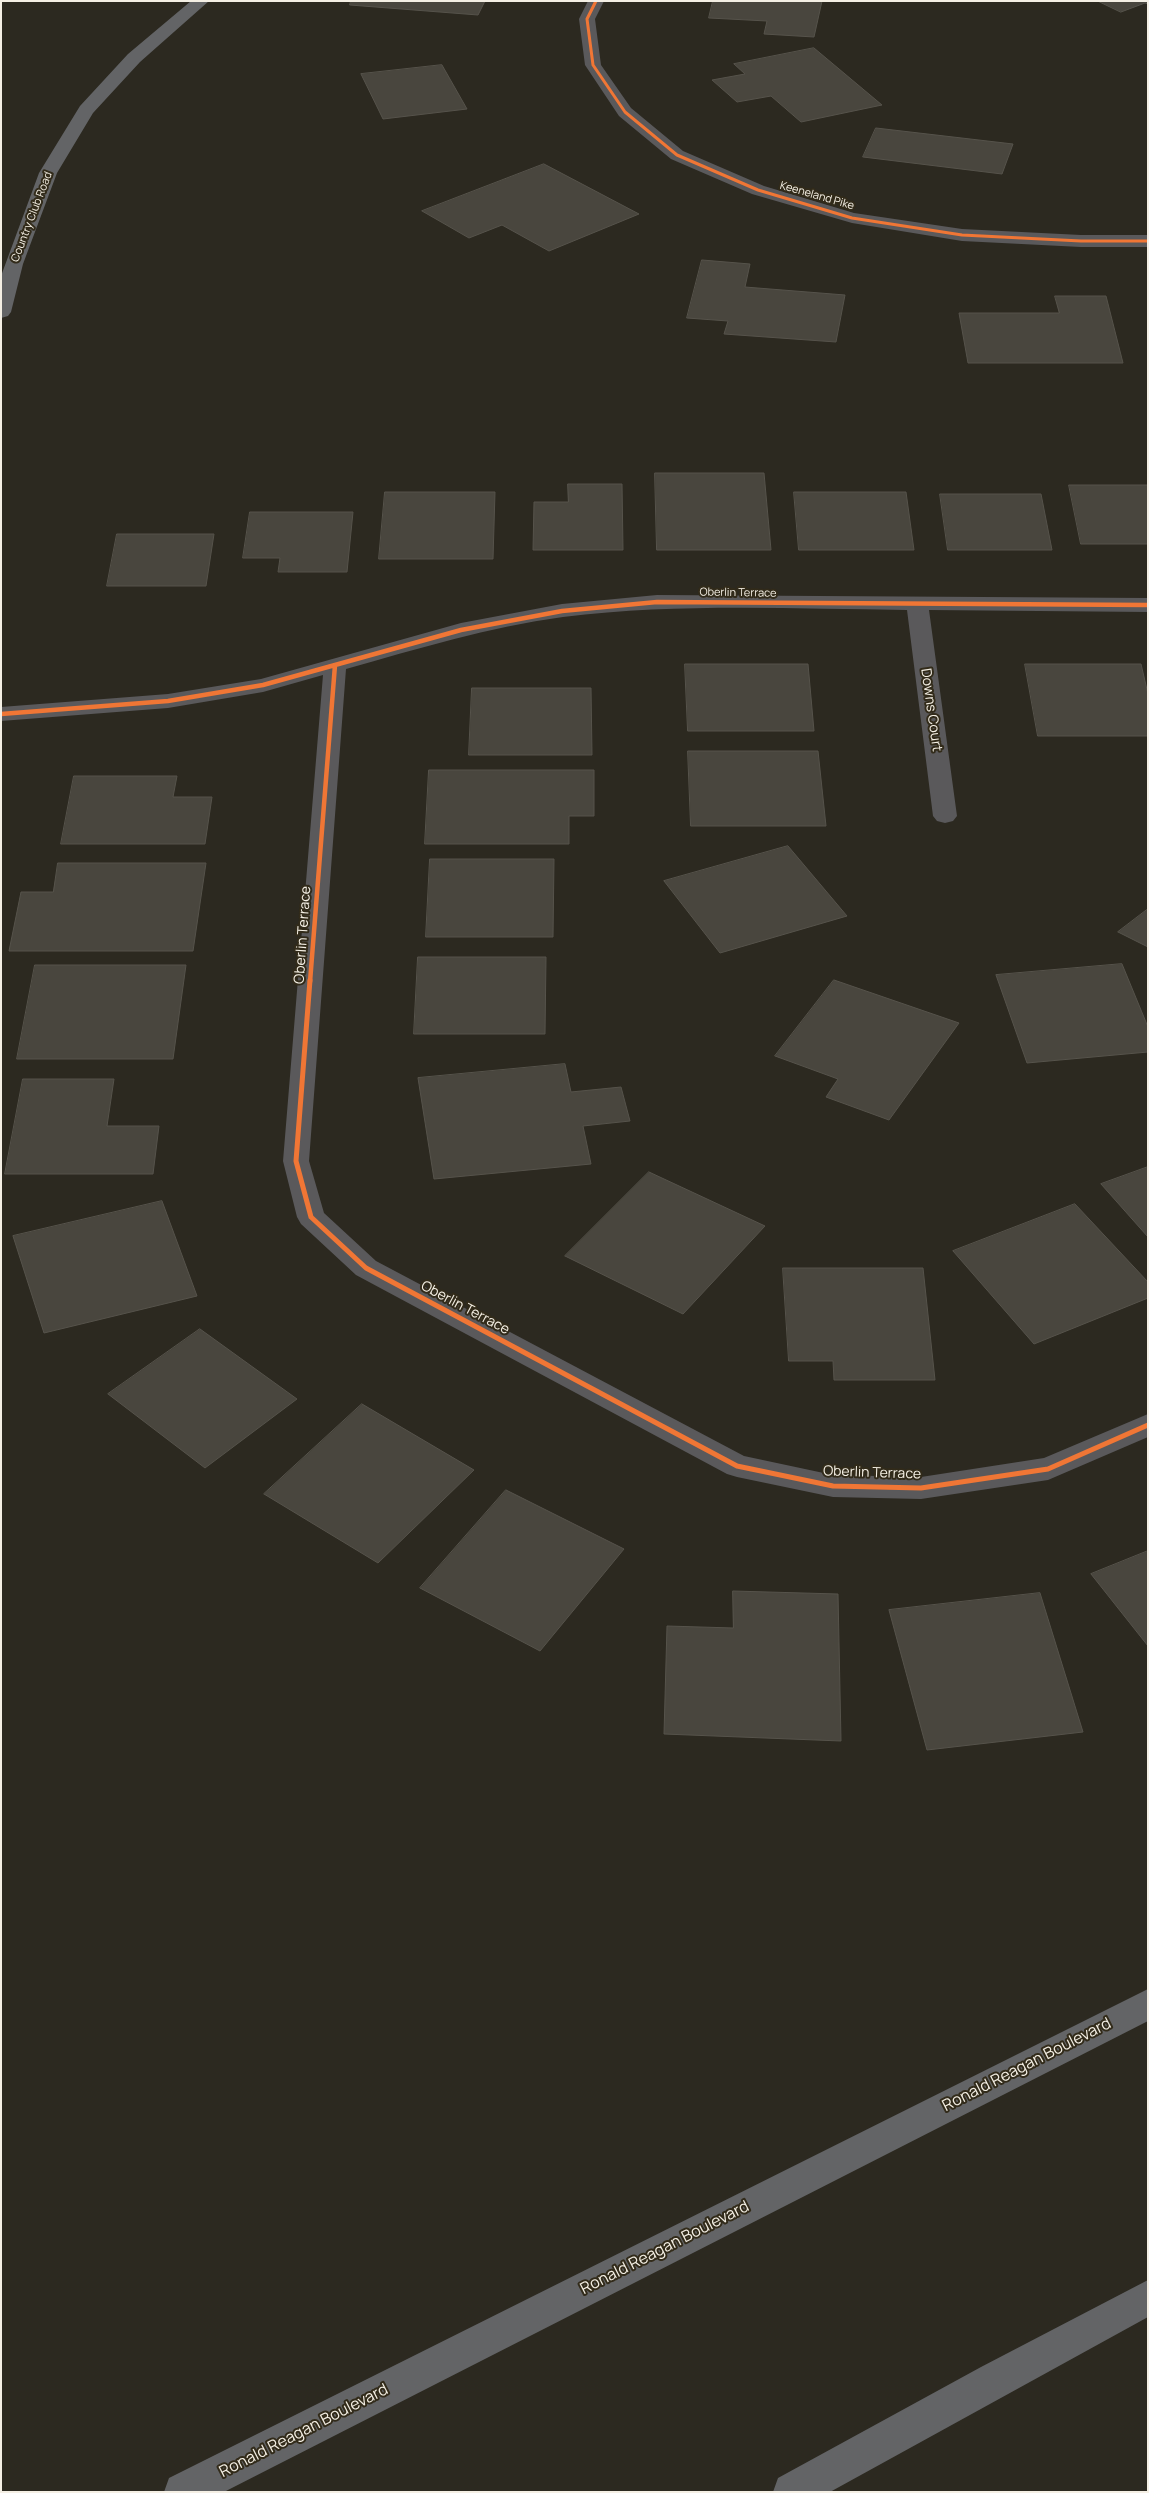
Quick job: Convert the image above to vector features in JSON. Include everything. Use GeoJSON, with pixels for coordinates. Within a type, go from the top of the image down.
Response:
{"type":"FeatureCollection","features":[{"type":"Feature","properties":{"kind":"main road","name":"Country Club Road"},"geometry":{"type":"LineString","coordinates":[[1,312],[14,264],[48,173],[86,110],[134,58],[201,1]]}},
{"type":"Feature","properties":{"kind":"main road","name":"Ronald Reagan Boulevard"},"geometry":{"type":"LineString","coordinates":[[183,2492],[1148,2004]]}},
{"type":"Feature","properties":{"kind":"main road"},"geometry":{"type":"LineString","coordinates":[[792,2492],[1148,2297]]}},
{"type":"Feature","properties":{"kind":"street","name":"Keeneland Pike"},"geometry":{"type":"LineString","coordinates":[[596,1],[587,19],[593,65],[625,112],[677,155],[758,190],[852,218],[962,235],[1081,241],[1148,241]]}},
{"type":"Feature","properties":{"kind":"street","name":"Oberlin Terrace"},"geometry":{"type":"LineString","coordinates":[[1,714],[168,701],[263,685],[461,630],[562,611],[657,602],[1148,605]]}},
{"type":"Feature","properties":{"kind":"street","name":"Downs Court"},"geometry":{"type":"LineString","coordinates":[[917,604],[945,816]]}},
{"type":"Feature","properties":{"kind":"street","name":"Oberlin Terrace"},"geometry":{"type":"LineString","coordinates":[[335,664],[296,1161],[311,1217],[366,1268],[737,1466],[823,1484],[920,1488],[1048,1469],[1148,1425]]}},
{"type":"Feature","properties":{"kind":"building"},"geometry":{"type":"Polygon","coordinates":[[[351,1],[485,1],[478,15],[350,5],[351,1]]]}},
{"type":"Feature","properties":{"kind":"building"},"geometry":{"type":"Polygon","coordinates":[[[713,1],[822,1],[814,37],[764,34],[767,21],[709,18],[713,1]]]}},
{"type":"Feature","properties":{"kind":"building"},"geometry":{"type":"Polygon","coordinates":[[[1098,1],[1148,1],[1148,4],[1145,3],[1121,12],[1098,1]]]}},
{"type":"Feature","properties":{"kind":"building"},"geometry":{"type":"Polygon","coordinates":[[[814,48],[882,105],[801,122],[771,96],[737,102],[712,80],[745,74],[734,64],[814,48]]]}},
{"type":"Feature","properties":{"kind":"building"},"geometry":{"type":"Polygon","coordinates":[[[442,65],[467,109],[383,119],[361,74],[442,65]]]}},
{"type":"Feature","properties":{"kind":"building"},"geometry":{"type":"Polygon","coordinates":[[[876,128],[1013,144],[1002,174],[863,157],[876,128]]]}},
{"type":"Feature","properties":{"kind":"building"},"geometry":{"type":"Polygon","coordinates":[[[544,164],[639,214],[549,251],[502,225],[469,238],[422,211],[544,164]]]}},
{"type":"Feature","properties":{"kind":"building"},"geometry":{"type":"Polygon","coordinates":[[[702,260],[750,264],[745,287],[845,295],[836,342],[724,334],[728,321],[687,318],[702,260]]]}},
{"type":"Feature","properties":{"kind":"building"},"geometry":{"type":"Polygon","coordinates":[[[1055,296],[1106,296],[1123,363],[968,363],[959,313],[1059,313],[1055,296]]]}},
{"type":"Feature","properties":{"kind":"building"},"geometry":{"type":"Polygon","coordinates":[[[655,473],[764,473],[771,550],[657,550],[655,473]]]}},
{"type":"Feature","properties":{"kind":"building"},"geometry":{"type":"Polygon","coordinates":[[[568,484],[622,484],[623,550],[533,550],[534,502],[568,502],[568,484]]]}},
{"type":"Feature","properties":{"kind":"building"},"geometry":{"type":"Polygon","coordinates":[[[1069,485],[1148,485],[1148,544],[1081,544],[1069,485]]]}},
{"type":"Feature","properties":{"kind":"building"},"geometry":{"type":"Polygon","coordinates":[[[385,492],[495,492],[493,559],[379,559],[385,492]]]}},
{"type":"Feature","properties":{"kind":"building"},"geometry":{"type":"Polygon","coordinates":[[[794,492],[906,492],[914,550],[799,550],[794,492]]]}},
{"type":"Feature","properties":{"kind":"building"},"geometry":{"type":"Polygon","coordinates":[[[940,494],[1041,494],[1052,550],[948,550],[940,494]]]}},
{"type":"Feature","properties":{"kind":"building"},"geometry":{"type":"Polygon","coordinates":[[[250,512],[353,512],[347,572],[278,572],[280,558],[243,558],[250,512]]]}},
{"type":"Feature","properties":{"kind":"building"},"geometry":{"type":"Polygon","coordinates":[[[117,534],[214,534],[206,586],[107,586],[117,534]]]}},
{"type":"Feature","properties":{"kind":"building"},"geometry":{"type":"Polygon","coordinates":[[[685,664],[808,664],[814,731],[688,731],[685,664]]]}},
{"type":"Feature","properties":{"kind":"building"},"geometry":{"type":"Polygon","coordinates":[[[1025,664],[1141,664],[1148,694],[1148,736],[1038,736],[1025,664]]]}},
{"type":"Feature","properties":{"kind":"building"},"geometry":{"type":"Polygon","coordinates":[[[472,688],[591,688],[592,755],[469,755],[472,688]]]}},
{"type":"Feature","properties":{"kind":"building"},"geometry":{"type":"Polygon","coordinates":[[[688,751],[818,751],[826,826],[691,826],[688,751]]]}},
{"type":"Feature","properties":{"kind":"building"},"geometry":{"type":"Polygon","coordinates":[[[429,770],[594,770],[594,816],[569,816],[569,844],[425,844],[429,770]]]}},
{"type":"Feature","properties":{"kind":"building"},"geometry":{"type":"Polygon","coordinates":[[[74,776],[177,776],[173,797],[212,797],[205,844],[61,844],[74,776]]]}},
{"type":"Feature","properties":{"kind":"building"},"geometry":{"type":"Polygon","coordinates":[[[788,846],[847,916],[720,953],[664,881],[788,846]]]}},
{"type":"Feature","properties":{"kind":"building"},"geometry":{"type":"Polygon","coordinates":[[[430,859],[554,859],[553,937],[426,937],[430,859]]]}},
{"type":"Feature","properties":{"kind":"building"},"geometry":{"type":"Polygon","coordinates":[[[58,863],[206,863],[193,951],[9,951],[21,892],[53,892],[58,863]]]}},
{"type":"Feature","properties":{"kind":"building"},"geometry":{"type":"Polygon","coordinates":[[[1148,909],[1148,947],[1118,932],[1148,909]]]}},
{"type":"Feature","properties":{"kind":"building"},"geometry":{"type":"Polygon","coordinates":[[[418,957],[546,957],[545,1034],[414,1034],[418,957]]]}},
{"type":"Feature","properties":{"kind":"building"},"geometry":{"type":"Polygon","coordinates":[[[1122,964],[1148,1027],[1148,1052],[1027,1063],[996,975],[1122,964]]]}},
{"type":"Feature","properties":{"kind":"building"},"geometry":{"type":"Polygon","coordinates":[[[35,965],[186,965],[173,1059],[17,1059],[35,965]]]}},
{"type":"Feature","properties":{"kind":"building"},"geometry":{"type":"Polygon","coordinates":[[[834,980],[959,1023],[889,1120],[826,1097],[838,1079],[775,1056],[834,980]]]}},
{"type":"Feature","properties":{"kind":"building"},"geometry":{"type":"Polygon","coordinates":[[[565,1064],[571,1092],[621,1087],[630,1121],[583,1126],[591,1164],[434,1179],[418,1078],[565,1064]]]}},
{"type":"Feature","properties":{"kind":"building"},"geometry":{"type":"Polygon","coordinates":[[[23,1079],[114,1079],[107,1126],[159,1126],[153,1174],[5,1174],[23,1079]]]}},
{"type":"Feature","properties":{"kind":"building"},"geometry":{"type":"Polygon","coordinates":[[[1148,1167],[1148,1237],[1101,1184],[1148,1167]]]}},
{"type":"Feature","properties":{"kind":"building"},"geometry":{"type":"Polygon","coordinates":[[[649,1172],[765,1226],[683,1314],[565,1256],[649,1172]]]}},
{"type":"Feature","properties":{"kind":"building"},"geometry":{"type":"Polygon","coordinates":[[[162,1201],[197,1296],[44,1333],[13,1236],[162,1201]]]}},
{"type":"Feature","properties":{"kind":"building"},"geometry":{"type":"Polygon","coordinates":[[[1075,1204],[1148,1282],[1148,1298],[1034,1344],[953,1251],[1075,1204]]]}},
{"type":"Feature","properties":{"kind":"building"},"geometry":{"type":"Polygon","coordinates":[[[783,1268],[923,1268],[935,1380],[834,1380],[833,1361],[789,1361],[783,1268]]]}},
{"type":"Feature","properties":{"kind":"building"},"geometry":{"type":"Polygon","coordinates":[[[200,1329],[297,1399],[205,1468],[108,1394],[200,1329]]]}},
{"type":"Feature","properties":{"kind":"building"},"geometry":{"type":"Polygon","coordinates":[[[362,1404],[474,1470],[378,1563],[264,1494],[362,1404]]]}},
{"type":"Feature","properties":{"kind":"building"},"geometry":{"type":"Polygon","coordinates":[[[506,1490],[624,1549],[540,1651],[420,1588],[506,1490]]]}},
{"type":"Feature","properties":{"kind":"building"},"geometry":{"type":"Polygon","coordinates":[[[1148,1551],[1148,1646],[1091,1574],[1148,1551]]]}},
{"type":"Feature","properties":{"kind":"building"},"geometry":{"type":"Polygon","coordinates":[[[733,1591],[838,1594],[841,1741],[664,1734],[667,1626],[733,1628],[733,1591]]]}},
{"type":"Feature","properties":{"kind":"building"},"geometry":{"type":"Polygon","coordinates":[[[1040,1593],[1083,1732],[927,1750],[889,1610],[1040,1593]]]}},
{"type":"Feature","properties":{"kind":"cycle path"},"geometry":{"type":"LineString","coordinates":[[596,1],[587,19],[593,65],[625,112],[677,155],[758,190],[852,218],[962,235],[1081,241],[1148,241]]}},
{"type":"Feature","properties":{"kind":"cycle path"},"geometry":{"type":"LineString","coordinates":[[1,714],[168,701],[263,685],[461,630],[562,611],[657,602],[1148,605]]}},
{"type":"Feature","properties":{"kind":"cycle path"},"geometry":{"type":"LineString","coordinates":[[335,665],[296,1161],[311,1217],[366,1268],[737,1466],[833,1486],[921,1488],[1048,1469],[1148,1425]]}}]}
